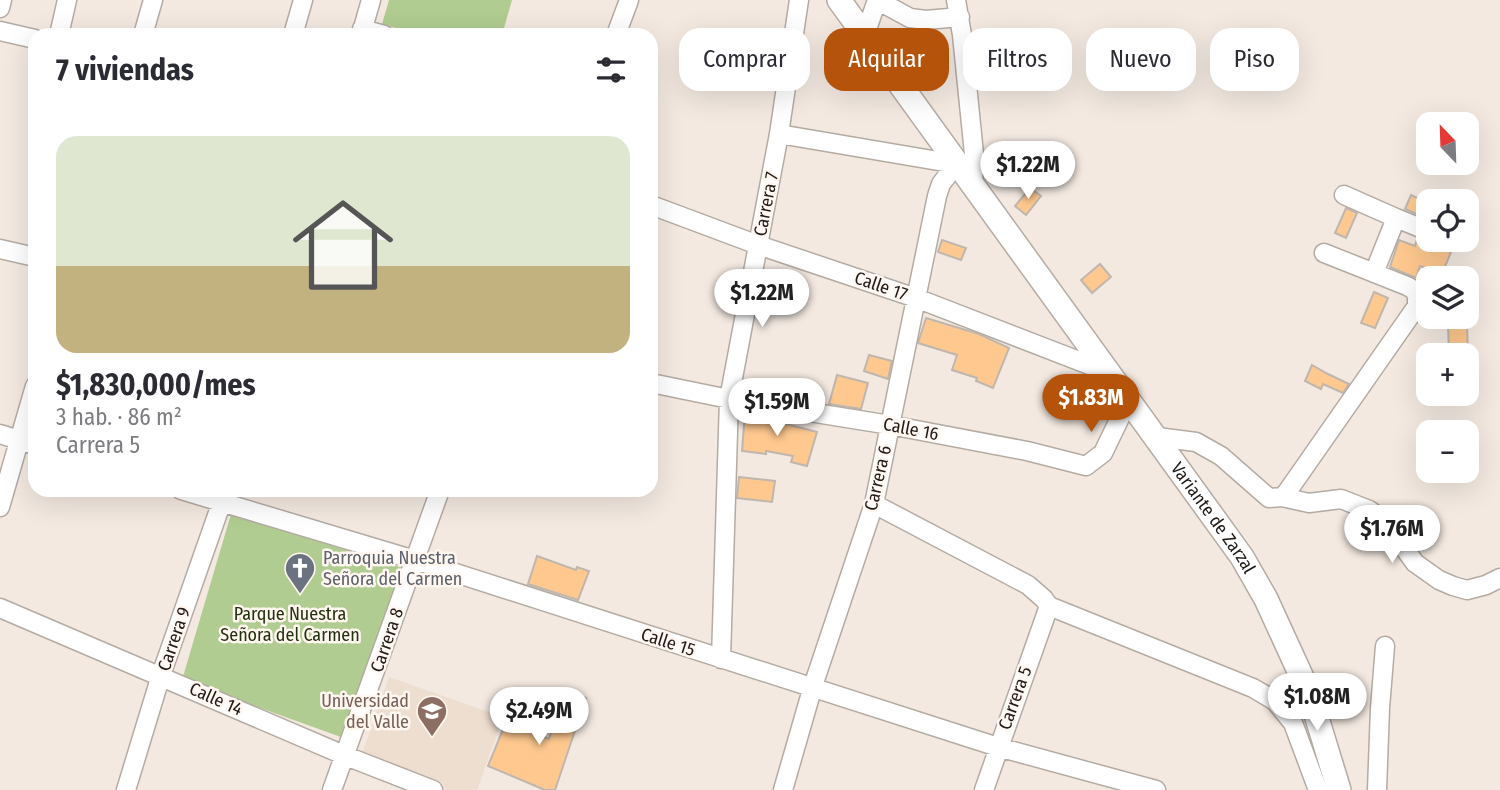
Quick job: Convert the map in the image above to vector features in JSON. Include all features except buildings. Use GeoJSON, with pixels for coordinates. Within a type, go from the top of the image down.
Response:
{"type":"FeatureCollection","features":[{"type":"Feature","properties":{"kind":"main road","name":"Variante de Zarzal"},"geometry":{"type":"LineString","coordinates":[[839,0],[860,28]]}},
{"type":"Feature","properties":{"kind":"main road","name":"Variante de Zarzal"},"geometry":{"type":"LineString","coordinates":[[905,91],[1242,557],[1266,599],[1310,695],[1339,790]]}},
{"type":"Feature","properties":{"kind":"street"},"geometry":{"type":"LineString","coordinates":[[0,8],[2,0]]}},
{"type":"Feature","properties":{"kind":"street"},"geometry":{"type":"LineString","coordinates":[[61,28],[67,0]]}},
{"type":"Feature","properties":{"kind":"street"},"geometry":{"type":"LineString","coordinates":[[134,28],[141,0]]}},
{"type":"Feature","properties":{"kind":"street"},"geometry":{"type":"LineString","coordinates":[[145,28],[153,0]]}},
{"type":"Feature","properties":{"kind":"street"},"geometry":{"type":"LineString","coordinates":[[295,28],[303,0]]}},
{"type":"Feature","properties":{"kind":"street"},"geometry":{"type":"LineString","coordinates":[[363,28],[371,0]]}},
{"type":"Feature","properties":{"kind":"street"},"geometry":{"type":"LineString","coordinates":[[619,28],[629,0]]}},
{"type":"Feature","properties":{"kind":"street","name":"Carrera 7"},"geometry":{"type":"LineString","coordinates":[[721,659],[729,399],[779,134],[799,0]]}},
{"type":"Feature","properties":{"kind":"street"},"geometry":{"type":"LineString","coordinates":[[867,28],[877,0],[910,18],[926,20],[958,8],[974,154],[973,187]]}},
{"type":"Feature","properties":{"kind":"street"},"geometry":{"type":"LineString","coordinates":[[0,31],[28,37]]}},
{"type":"Feature","properties":{"kind":"street"},"geometry":{"type":"LineString","coordinates":[[779,134],[956,164]]}},
{"type":"Feature","properties":{"kind":"street","name":"Carrera 6"},"geometry":{"type":"LineString","coordinates":[[783,790],[813,686],[874,504],[937,196],[941,184],[956,164]]}},
{"type":"Feature","properties":{"kind":"street"},"geometry":{"type":"LineString","coordinates":[[1345,195],[1416,226]]}},
{"type":"Feature","properties":{"kind":"street","name":"Calle 17"},"geometry":{"type":"LineString","coordinates":[[658,208],[916,298],[1110,373]]}},
{"type":"Feature","properties":{"kind":"street"},"geometry":{"type":"LineString","coordinates":[[1374,273],[1396,218]]}},
{"type":"Feature","properties":{"kind":"street"},"geometry":{"type":"LineString","coordinates":[[0,248],[28,255]]}},
{"type":"Feature","properties":{"kind":"street"},"geometry":{"type":"LineString","coordinates":[[1282,497],[1417,306],[1414,290],[1324,253]]}},
{"type":"Feature","properties":{"kind":"street","name":"Calle 16"},"geometry":{"type":"LineString","coordinates":[[658,384],[729,399],[890,425],[1086,466],[1103,453],[1129,399]]}},
{"type":"Feature","properties":{"kind":"street"},"geometry":{"type":"LineString","coordinates":[[0,434],[27,443],[0,507]]}},
{"type":"Feature","properties":{"kind":"street"},"geometry":{"type":"LineString","coordinates":[[1157,437],[1196,442],[1221,456],[1269,498],[1282,497],[1309,503],[1341,499],[1370,510],[1384,520],[1415,563],[1438,580],[1467,590],[1500,578]]}},
{"type":"Feature","properties":{"kind":"street","name":"Calle 15"},"geometry":{"type":"LineString","coordinates":[[224,497],[998,747],[1156,790]]}},
{"type":"Feature","properties":{"kind":"street","name":"Carrera 9"},"geometry":{"type":"LineString","coordinates":[[126,790],[161,675],[224,497]]}},
{"type":"Feature","properties":{"kind":"street","name":"Carrera 8"},"geometry":{"type":"LineString","coordinates":[[332,790],[438,497]]}},
{"type":"Feature","properties":{"kind":"street"},"geometry":{"type":"LineString","coordinates":[[874,504],[1028,584],[1049,606],[1254,688],[1275,701],[1293,723],[1318,790]]}},
{"type":"Feature","properties":{"kind":"street","name":"Carrera 5"},"geometry":{"type":"LineString","coordinates":[[984,790],[1049,606]]}},
{"type":"Feature","properties":{"kind":"street","name":"Calle 14"},"geometry":{"type":"LineString","coordinates":[[0,608],[346,756],[433,790]]}},
{"type":"Feature","properties":{"kind":"street"},"geometry":{"type":"LineString","coordinates":[[1377,790],[1385,646]]}},
{"type":"Feature","properties":{"kind":"shaded area","name":"Universidad del Valle"},"geometry":{"type":"Polygon","coordinates":[[[389,677],[503,717],[477,790],[448,790],[360,759],[389,677]]]}},
{"type":"Feature","properties":{"kind":"green space"},"geometry":{"type":"Polygon","coordinates":[[[389,0],[512,0],[504,28],[395,28],[382,24],[389,0]]]}},
{"type":"Feature","properties":{"kind":"green space","name":"Parque Nuestra Señora del Carmen"},"geometry":{"type":"Polygon","coordinates":[[[231,514],[406,569],[341,737],[182,680],[231,514]]]}},
{"type":"Feature","properties":{"kind":"place","name":"Parroquia Nuestra Señora del Carmen"},"geometry":{"type":"Point","coordinates":[300,595]}},
{"type":"Feature","properties":{"kind":"place","name":"Universidad del Valle"},"geometry":{"type":"Point","coordinates":[432,738]}}]}
